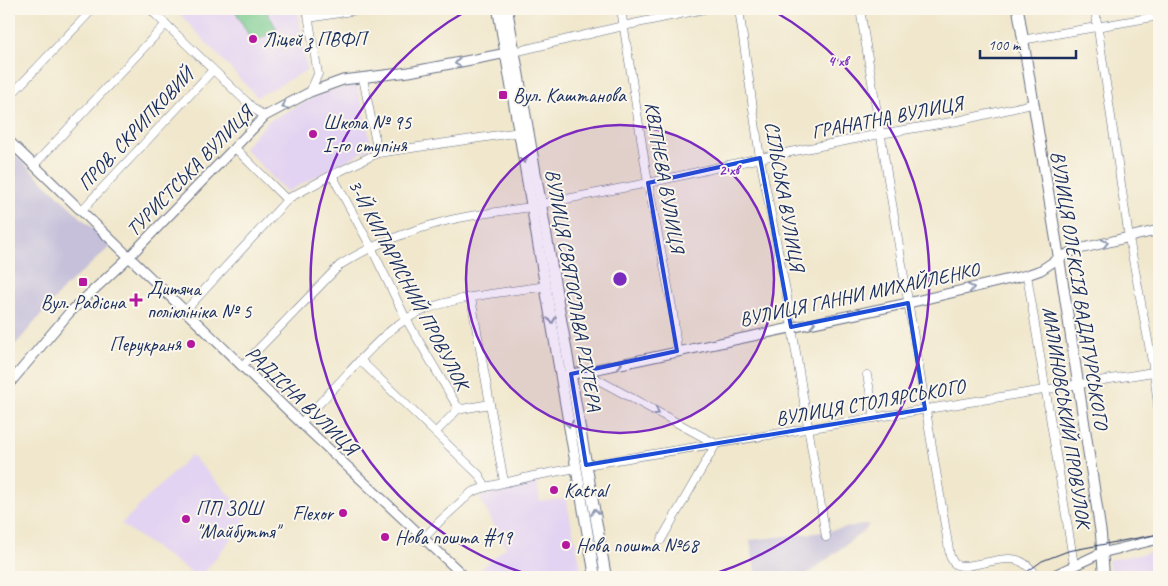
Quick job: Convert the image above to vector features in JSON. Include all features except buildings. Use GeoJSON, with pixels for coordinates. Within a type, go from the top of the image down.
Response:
{"type":"FeatureCollection","features":[{"type":"Feature","properties":{"kind":"main road","name":"ВУЛИЦЯ СВЯТОСЛАВА РІХТЕРА"},"geometry":{"type":"LineString","coordinates":[[498,9],[510,53],[537,205],[581,467],[595,577]]}},
{"type":"Feature","properties":{"kind":"main road","name":"ВУЛИЦЯ СВЯТОСЛАВА РІХТЕРА"},"geometry":{"type":"LineString","coordinates":[[507,9],[510,53],[520,132],[537,205],[546,286],[566,375]]}},
{"type":"Feature","properties":{"kind":"main road","name":"ВУЛИЦЯ ОЛЕКСІЯ ВАДАТУРСЬКОГО"},"geometry":{"type":"LineString","coordinates":[[1018,9],[1032,104],[1059,258],[1101,534],[1104,577]]}},
{"type":"Feature","properties":{"kind":"main road","name":"ВУЛИЦЯ СВЯТОСЛАВА РІХТЕРА"},"geometry":{"type":"LineString","coordinates":[[581,467],[606,577]]}},
{"type":"Feature","properties":{"kind":"street"},"geometry":{"type":"LineString","coordinates":[[9,97],[93,9]]}},
{"type":"Feature","properties":{"kind":"street"},"geometry":{"type":"LineString","coordinates":[[150,9],[254,108],[266,116]]}},
{"type":"Feature","properties":{"kind":"street"},"geometry":{"type":"LineString","coordinates":[[307,9],[318,74],[310,92]]}},
{"type":"Feature","properties":{"kind":"street"},"geometry":{"type":"LineString","coordinates":[[308,18],[363,9]]}},
{"type":"Feature","properties":{"kind":"street","name":"КВІТНЕВА ВУЛИЦЯ"},"geometry":{"type":"LineString","coordinates":[[620,9],[648,183],[673,312],[677,351]]}},
{"type":"Feature","properties":{"kind":"street","name":"ТУРИСТСЬКА ВУЛИЦЯ"},"geometry":{"type":"LineString","coordinates":[[9,384],[69,312],[129,257],[266,116],[310,92],[343,80],[409,72],[510,53],[704,9]]}},
{"type":"Feature","properties":{"kind":"street","name":"СІЛЬСЬКА ВУЛИЦЯ"},"geometry":{"type":"LineString","coordinates":[[739,9],[760,158],[809,429],[826,537]]}},
{"type":"Feature","properties":{"kind":"street"},"geometry":{"type":"LineString","coordinates":[[860,9],[950,556],[953,563],[961,566],[1008,559],[1017,560],[1025,564],[1039,577]]}},
{"type":"Feature","properties":{"kind":"street"},"geometry":{"type":"LineString","coordinates":[[1095,9],[1129,238],[1157,372],[1159,414]]}},
{"type":"Feature","properties":{"kind":"street"},"geometry":{"type":"LineString","coordinates":[[1022,40],[1159,16]]}},
{"type":"Feature","properties":{"kind":"street"},"geometry":{"type":"LineString","coordinates":[[34,165],[166,24]]}},
{"type":"Feature","properties":{"kind":"street","name":"ПРОВ. СКРИПКОВИЙ"},"geometry":{"type":"LineString","coordinates":[[81,211],[214,70]]}},
{"type":"Feature","properties":{"kind":"street"},"geometry":{"type":"LineString","coordinates":[[363,78],[378,153]]}},
{"type":"Feature","properties":{"kind":"street","name":"ГРАНАТНА ВУЛИЦЯ"},"geometry":{"type":"LineString","coordinates":[[242,366],[340,265],[382,241],[447,220],[537,205],[648,183],[760,158],[880,134],[958,121],[1032,104]]}},
{"type":"Feature","properties":{"kind":"street"},"geometry":{"type":"LineString","coordinates":[[185,311],[287,200],[332,174],[378,153],[520,132]]}},
{"type":"Feature","properties":{"kind":"street","name":"РАДІСНА ВУЛИЦЯ"},"geometry":{"type":"LineString","coordinates":[[9,141],[301,423],[465,577]]}},
{"type":"Feature","properties":{"kind":"street"},"geometry":{"type":"LineString","coordinates":[[235,148],[287,200]]}},
{"type":"Feature","properties":{"kind":"street","name":"3-Й КИПАРИСНИЙ ПРОВУЛОК"},"geometry":{"type":"LineString","coordinates":[[332,174],[371,246],[406,319],[459,408],[490,404]]}},
{"type":"Feature","properties":{"kind":"street","name":"ВУЛИЦЯ ГАННИ МИХАЙЛЕНКО"},"geometry":{"type":"LineString","coordinates":[[566,375],[908,303],[1027,275],[1041,270],[1075,250],[1159,230]]}},
{"type":"Feature","properties":{"kind":"street","name":"МАЛИНОВСЬКИЙ ПРОВУЛОК"},"geometry":{"type":"LineString","coordinates":[[1027,275],[1074,565]]}},
{"type":"Feature","properties":{"kind":"street"},"geometry":{"type":"LineString","coordinates":[[301,423],[391,329],[406,319],[426,309],[471,298],[546,286]]}},
{"type":"Feature","properties":{"kind":"street"},"geometry":{"type":"LineString","coordinates":[[471,298],[504,482]]}},
{"type":"Feature","properties":{"kind":"street"},"geometry":{"type":"LineString","coordinates":[[360,360],[479,475],[486,487]]}},
{"type":"Feature","properties":{"kind":"street"},"geometry":{"type":"LineString","coordinates":[[582,372],[716,444],[661,540]]}},
{"type":"Feature","properties":{"kind":"street","name":"ВУЛИЦЯ СТОЛЯРСЬКОГО"},"geometry":{"type":"LineString","coordinates":[[423,539],[472,492],[504,482],[581,467],[1078,383],[1157,372]]}},
{"type":"Feature","properties":{"kind":"street"},"geometry":{"type":"LineString","coordinates":[[867,375],[875,418]]}},
{"type":"Feature","properties":{"kind":"street"},"geometry":{"type":"LineString","coordinates":[[436,432],[459,408]]}},
{"type":"Feature","properties":{"kind":"street"},"geometry":{"type":"LineString","coordinates":[[1050,577],[1101,553],[1159,540]]}},
{"type":"Feature","properties":{"kind":"highlighted area"},"geometry":{"type":"Polygon","coordinates":[[[760,158],[791,327],[908,303],[925,409],[586,465],[571,374],[677,351],[648,183],[760,158]]]}},
{"type":"Feature","properties":{"kind":"shaded area","name":"Ліцей з ПВФП"},"geometry":{"type":"Polygon","coordinates":[[[175,9],[298,9],[307,70],[257,97],[175,9]]]}},
{"type":"Feature","properties":{"kind":"shaded area","name":"Школа № 95 І-го ступіня"},"geometry":{"type":"Polygon","coordinates":[[[357,85],[372,147],[287,192],[244,148],[268,121],[327,91],[357,85]]]}},
{"type":"Feature","properties":{"kind":"shaded area"},"geometry":{"type":"Polygon","coordinates":[[[9,149],[111,246],[66,286],[9,352],[9,149]]]}},
{"type":"Feature","properties":{"kind":"shaded area","name":"ПП ЗОШ \"Майбуття\""},"geometry":{"type":"Polygon","coordinates":[[[191,455],[249,515],[201,577],[198,577],[121,524],[191,455]]]}},
{"type":"Feature","properties":{"kind":"shaded area"},"geometry":{"type":"Polygon","coordinates":[[[537,479],[540,501],[566,499],[583,577],[478,577],[475,574],[506,547],[479,497],[537,479]]]}},
{"type":"Feature","properties":{"kind":"shaded area"},"geometry":{"type":"Polygon","coordinates":[[[869,524],[866,529],[804,577],[756,577],[750,540],[815,533],[869,524]]]}},
{"type":"Feature","properties":{"kind":"shaded area"},"geometry":{"type":"Polygon","coordinates":[[[1159,551],[1159,577],[1111,577],[1108,560],[1159,551]]]}},
{"type":"Feature","properties":{"kind":"green space"},"geometry":{"type":"Polygon","coordinates":[[[265,9],[277,29],[253,43],[235,10],[265,9]]]}},
{"type":"Feature","properties":{"kind":"tram line"},"geometry":{"type":"LineString","coordinates":[[1020,577],[1042,561],[1068,551],[1159,534]]}},
{"type":"Feature","properties":{"kind":"place","name":"Ліцей з ПВФП"},"geometry":{"type":"Point","coordinates":[253,39]}},
{"type":"Feature","properties":{"kind":"place","name":"Вул. Каштанова"},"geometry":{"type":"Point","coordinates":[503,95]}},
{"type":"Feature","properties":{"kind":"place","name":"Школа № 95 І-го ступіня"},"geometry":{"type":"Point","coordinates":[313,134]}},
{"type":"Feature","properties":{"kind":"place","name":"Вул. Радісна"},"geometry":{"type":"Point","coordinates":[83,282]}},
{"type":"Feature","properties":{"kind":"place","name":"Дитяча поліклініка № 5"},"geometry":{"type":"Point","coordinates":[136,300]}},
{"type":"Feature","properties":{"kind":"place","name":"Перукраня"},"geometry":{"type":"Point","coordinates":[191,344]}},
{"type":"Feature","properties":{"kind":"place","name":"Katral"},"geometry":{"type":"Point","coordinates":[554,490]}},
{"type":"Feature","properties":{"kind":"place","name":"Flexor"},"geometry":{"type":"Point","coordinates":[343,513]}},
{"type":"Feature","properties":{"kind":"place","name":"ПП ЗОШ \"Майбуття\""},"geometry":{"type":"Point","coordinates":[186,519]}},
{"type":"Feature","properties":{"kind":"place","name":"Нова пошта #19"},"geometry":{"type":"Point","coordinates":[385,537]}},
{"type":"Feature","properties":{"kind":"place","name":"Нова пошта №68"},"geometry":{"type":"Point","coordinates":[566,545]}}]}
